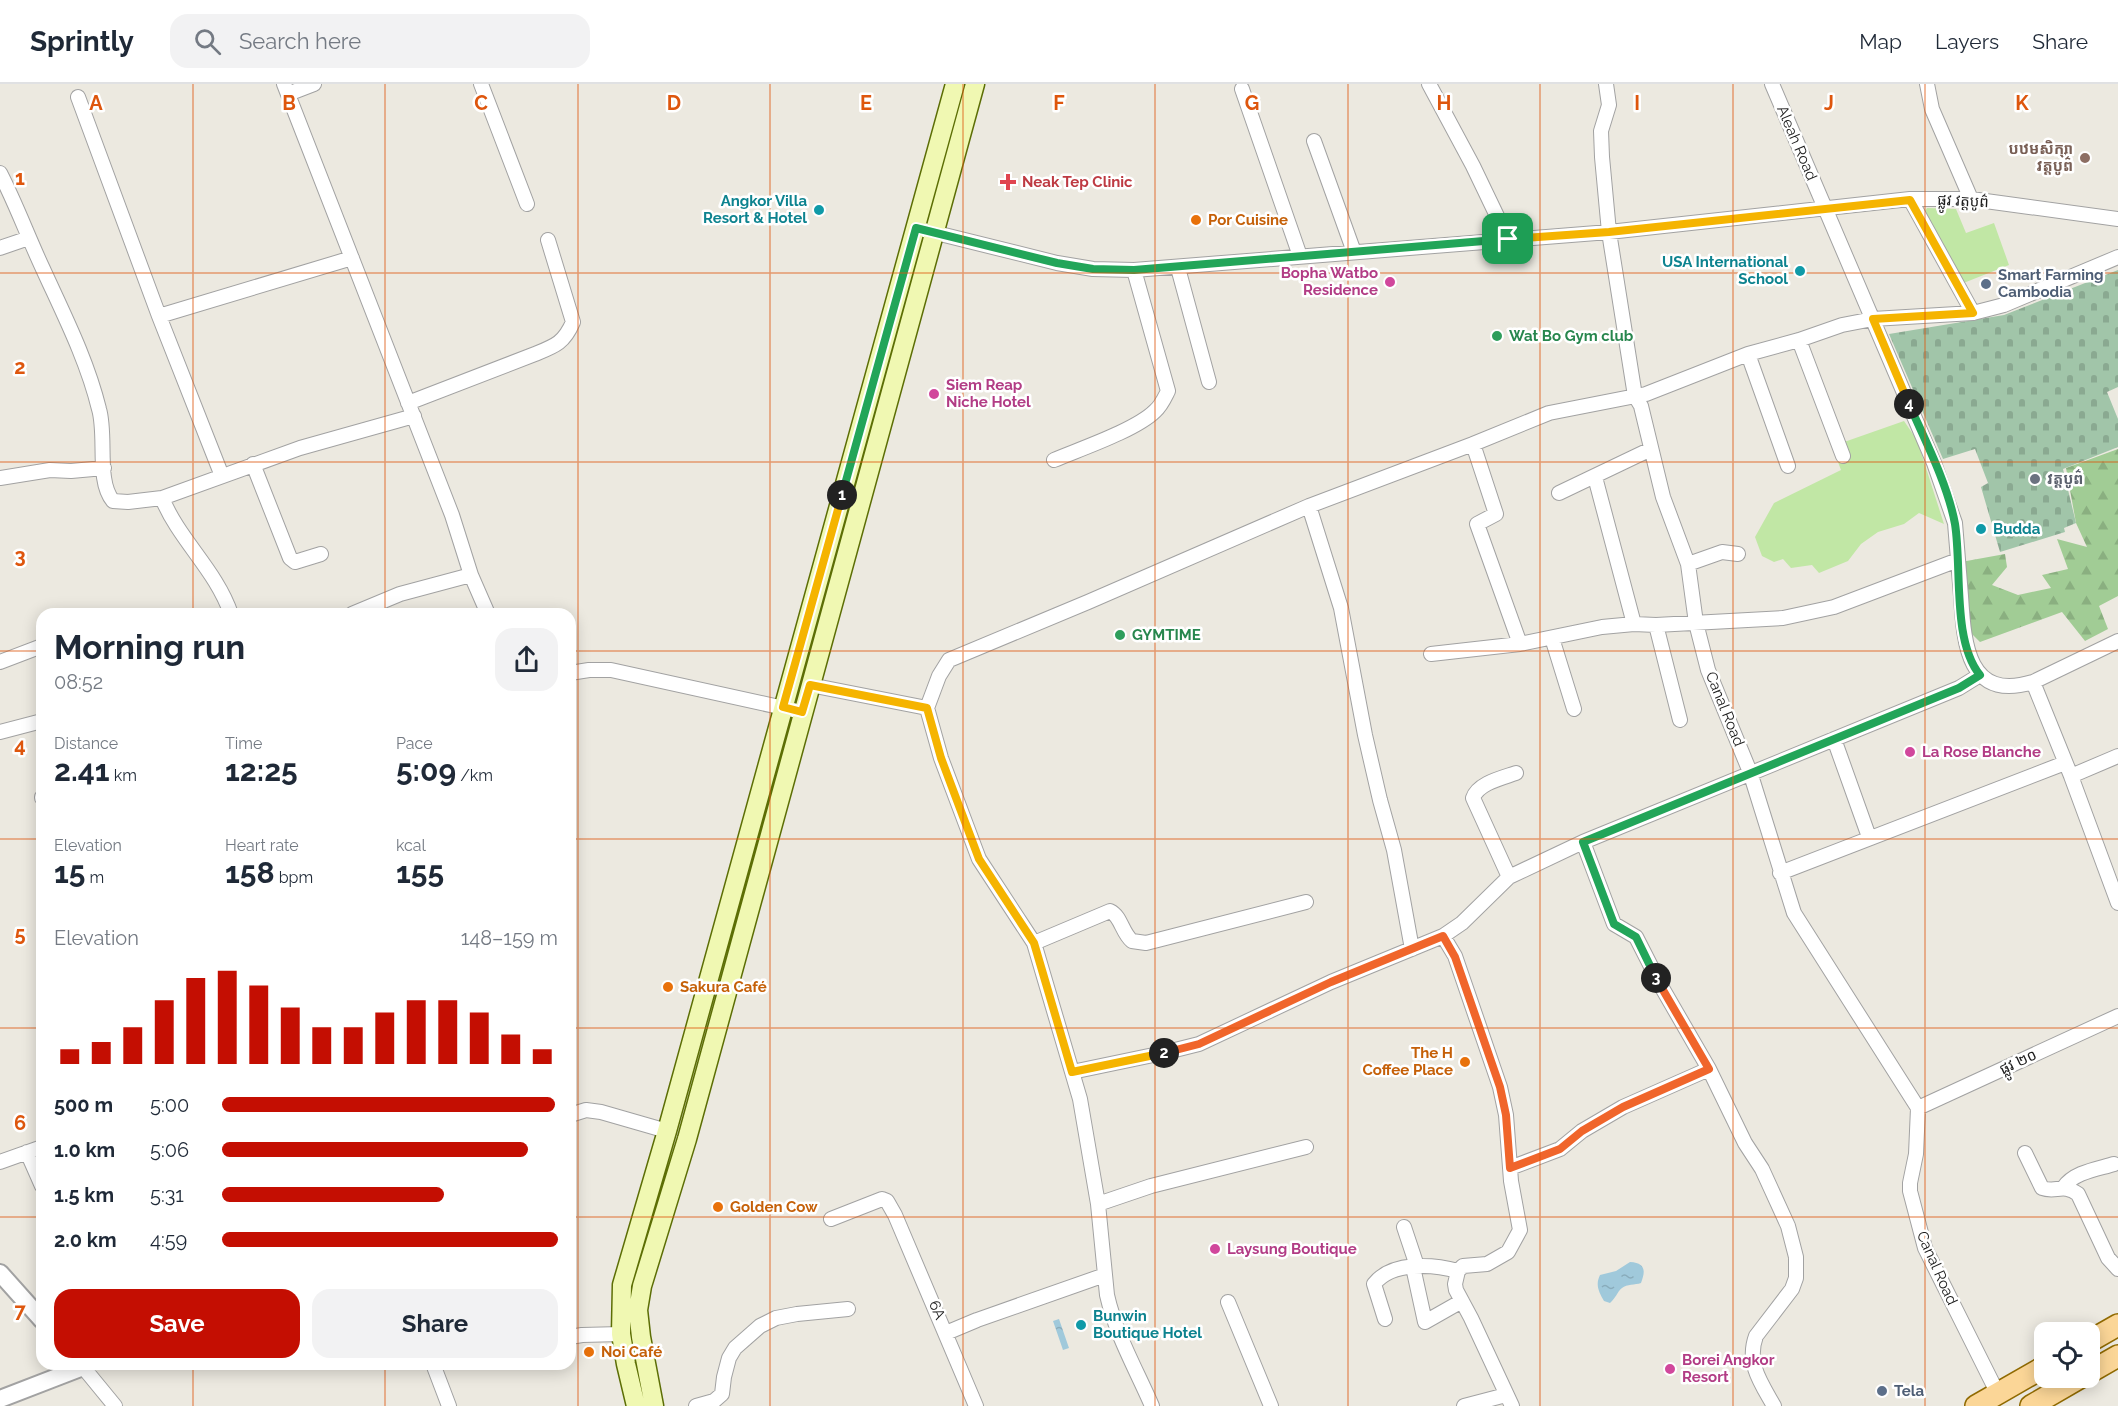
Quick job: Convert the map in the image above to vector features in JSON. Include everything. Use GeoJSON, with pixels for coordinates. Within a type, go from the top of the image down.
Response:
{"type":"FeatureCollection","features":[{"type":"Feature","properties":{"kind":"main road"},"geometry":{"type":"LineString","coordinates":[[636,1406],[621,1334],[622,1285],[667,1131],[955,84]]}},
{"type":"Feature","properties":{"kind":"main road"},"geometry":{"type":"LineString","coordinates":[[654,1406],[644,1360],[638,1310],[642,1286],[687,1139],[975,84]]}},
{"type":"Feature","properties":{"kind":"main road"},"geometry":{"type":"LineString","coordinates":[[2100,1335],[2118,1325]]}},
{"type":"Feature","properties":{"kind":"main road"},"geometry":{"type":"LineString","coordinates":[[2100,1366],[2118,1356]]}},
{"type":"Feature","properties":{"kind":"main road"},"geometry":{"type":"LineString","coordinates":[[1976,1406],[2034,1373]]}},
{"type":"Feature","properties":{"kind":"main road"},"geometry":{"type":"LineString","coordinates":[[2031,1406],[2062,1388]]}},
{"type":"Feature","properties":{"kind":"street"},"geometry":{"type":"LineString","coordinates":[[314,84],[286,89],[452,514],[471,574],[485,608]]}},
{"type":"Feature","properties":{"kind":"street"},"geometry":{"type":"LineString","coordinates":[[481,84],[527,204]]}},
{"type":"Feature","properties":{"kind":"street"},"geometry":{"type":"LineString","coordinates":[[1429,84],[1473,166],[1508,239]]}},
{"type":"Feature","properties":{"kind":"street","name":"Canal Road"},"geometry":{"type":"LineString","coordinates":[[1606,84],[1609,105],[1602,127],[1601,144],[1609,232],[1635,396],[1641,406],[1663,497],[1688,564],[1696,623],[1708,670],[1750,772],[1794,913],[1918,1108],[1916,1154],[1910,1191],[1921,1237],[1998,1394]]}},
{"type":"Feature","properties":{"kind":"street","name":"Aleah Road"},"geometry":{"type":"LineString","coordinates":[[1772,84],[1951,507],[1955,523],[1966,650],[1980,675]]}},
{"type":"Feature","properties":{"kind":"street"},"geometry":{"type":"LineString","coordinates":[[1927,84],[1932,109],[1971,199]]}},
{"type":"Feature","properties":{"kind":"street"},"geometry":{"type":"LineString","coordinates":[[1242,89],[1300,256]]}},
{"type":"Feature","properties":{"kind":"street"},"geometry":{"type":"LineString","coordinates":[[78,97],[159,316],[222,476]]}},
{"type":"Feature","properties":{"kind":"street"},"geometry":{"type":"LineString","coordinates":[[1314,141],[1354,252]]}},
{"type":"Feature","properties":{"kind":"street"},"geometry":{"type":"LineString","coordinates":[[0,173],[71,331],[94,391],[102,424],[103,482],[106,493],[113,501],[128,502],[162,498],[411,409],[556,345],[567,336],[573,322],[548,240]]}},
{"type":"Feature","properties":{"kind":"street","name":"ផ្លូវ វត្តបូព៌"},"geometry":{"type":"LineString","coordinates":[[916,228],[1057,263],[1093,269],[1134,270],[1609,232],[1910,200],[1971,199],[2118,219]]}},
{"type":"Feature","properties":{"kind":"street"},"geometry":{"type":"LineString","coordinates":[[1910,200],[1973,313]]}},
{"type":"Feature","properties":{"kind":"street"},"geometry":{"type":"LineString","coordinates":[[0,248],[29,238]]}},
{"type":"Feature","properties":{"kind":"street"},"geometry":{"type":"LineString","coordinates":[[1152,1406],[1121,1341],[1111,1311],[1086,1126],[1034,943],[979,859],[941,758],[927,708],[939,676],[949,660],[1309,506],[1549,413],[1646,394],[1748,354],[1842,325],[1873,319],[1973,313],[2004,305],[2118,257]]}},
{"type":"Feature","properties":{"kind":"street"},"geometry":{"type":"LineString","coordinates":[[159,316],[352,258]]}},
{"type":"Feature","properties":{"kind":"street"},"geometry":{"type":"LineString","coordinates":[[1178,268],[1209,382]]}},
{"type":"Feature","properties":{"kind":"street"},"geometry":{"type":"LineString","coordinates":[[1054,460],[1133,426],[1155,412],[1168,391],[1134,270]]}},
{"type":"Feature","properties":{"kind":"street"},"geometry":{"type":"LineString","coordinates":[[1799,340],[1843,456]]}},
{"type":"Feature","properties":{"kind":"street"},"geometry":{"type":"LineString","coordinates":[[1748,354],[1788,466]]}},
{"type":"Feature","properties":{"kind":"street"},"geometry":{"type":"LineString","coordinates":[[1473,444],[1496,514],[1477,524],[1520,644]]}},
{"type":"Feature","properties":{"kind":"street"},"geometry":{"type":"LineString","coordinates":[[1559,494],[1651,449]]}},
{"type":"Feature","properties":{"kind":"street"},"geometry":{"type":"LineString","coordinates":[[253,464],[290,558],[295,562],[321,554]]}},
{"type":"Feature","properties":{"kind":"street"},"geometry":{"type":"LineString","coordinates":[[0,478],[50,470],[104,468]]}},
{"type":"Feature","properties":{"kind":"street"},"geometry":{"type":"LineString","coordinates":[[1595,477],[1634,624]]}},
{"type":"Feature","properties":{"kind":"street"},"geometry":{"type":"LineString","coordinates":[[162,498],[176,525],[213,577],[228,608]]}},
{"type":"Feature","properties":{"kind":"street"},"geometry":{"type":"LineString","coordinates":[[1309,506],[1341,608],[1365,735],[1394,850],[1412,949]]}},
{"type":"Feature","properties":{"kind":"street"},"geometry":{"type":"LineString","coordinates":[[1688,564],[1722,552],[1738,554]]}},
{"type":"Feature","properties":{"kind":"street"},"geometry":{"type":"LineString","coordinates":[[1431,654],[1520,644],[1602,627],[1783,618],[1834,607],[1958,560]]}},
{"type":"Feature","properties":{"kind":"street"},"geometry":{"type":"LineString","coordinates":[[366,608],[400,594],[471,574]]}},
{"type":"Feature","properties":{"kind":"street"},"geometry":{"type":"LineString","coordinates":[[1656,625],[1680,720]]}},
{"type":"Feature","properties":{"kind":"street"},"geometry":{"type":"LineString","coordinates":[[1552,638],[1574,709]]}},
{"type":"Feature","properties":{"kind":"street"},"geometry":{"type":"LineString","coordinates":[[1072,1072],[1199,1044],[1331,982],[1443,936],[1462,923],[1509,877],[1583,842],[1959,688],[1980,675],[2006,686],[2020,686],[2118,641]]}},
{"type":"Feature","properties":{"kind":"street"},"geometry":{"type":"LineString","coordinates":[[0,662],[36,648]]}},
{"type":"Feature","properties":{"kind":"street"},"geometry":{"type":"LineString","coordinates":[[576,672],[611,670],[802,712]]}},
{"type":"Feature","properties":{"kind":"street"},"geometry":{"type":"LineString","coordinates":[[2033,682],[2118,903]]}},
{"type":"Feature","properties":{"kind":"street"},"geometry":{"type":"LineString","coordinates":[[810,685],[927,708]]}},
{"type":"Feature","properties":{"kind":"street"},"geometry":{"type":"LineString","coordinates":[[0,732],[36,723]]}},
{"type":"Feature","properties":{"kind":"street"},"geometry":{"type":"LineString","coordinates":[[1834,739],[1869,837]]}},
{"type":"Feature","properties":{"kind":"street"},"geometry":{"type":"LineString","coordinates":[[1780,873],[1869,837],[2068,769],[2118,756]]}},
{"type":"Feature","properties":{"kind":"street"},"geometry":{"type":"LineString","coordinates":[[1509,877],[1473,798],[1480,787],[1516,772]]}},
{"type":"Feature","properties":{"kind":"street"},"geometry":{"type":"LineString","coordinates":[[1583,842],[1614,924],[1636,937],[1660,986],[1709,1069],[1745,1143],[1771,1186],[1791,1234],[1797,1267],[1792,1288],[1755,1336],[1751,1355],[1755,1372],[1774,1406]]}},
{"type":"Feature","properties":{"kind":"street"},"geometry":{"type":"LineString","coordinates":[[1034,943],[1110,911],[1117,915],[1125,933],[1132,941],[1146,942],[1306,902]]}},
{"type":"Feature","properties":{"kind":"street"},"geometry":{"type":"LineString","coordinates":[[1443,936],[1455,957],[1500,1087],[1506,1115],[1510,1168],[1520,1230],[1508,1252],[1487,1264],[1463,1266],[1458,1271],[1456,1290],[1509,1400],[1464,1406]]}},
{"type":"Feature","properties":{"kind":"street","name":"ផ្លូវ ២០"},"geometry":{"type":"LineString","coordinates":[[1918,1108],[2118,1016]]}},
{"type":"Feature","properties":{"kind":"street"},"geometry":{"type":"LineString","coordinates":[[1510,1168],[1560,1149],[1582,1131],[1623,1107],[1709,1069]]}},
{"type":"Feature","properties":{"kind":"street"},"geometry":{"type":"LineString","coordinates":[[576,1112],[586,1110],[601,1112],[667,1131]]}},
{"type":"Feature","properties":{"kind":"street"},"geometry":{"type":"LineString","coordinates":[[1098,1204],[1150,1186],[1306,1147]]}},
{"type":"Feature","properties":{"kind":"street"},"geometry":{"type":"LineString","coordinates":[[0,1162],[36,1149]]}},
{"type":"Feature","properties":{"kind":"street"},"geometry":{"type":"LineString","coordinates":[[27,1152],[36,1172]]}},
{"type":"Feature","properties":{"kind":"street"},"geometry":{"type":"LineString","coordinates":[[2025,1153],[2042,1188],[2046,1190],[2072,1189],[2078,1194],[2108,1258],[2118,1269]]}},
{"type":"Feature","properties":{"kind":"street"},"geometry":{"type":"LineString","coordinates":[[2064,1188],[2068,1182],[2083,1173],[2114,1164]]}},
{"type":"Feature","properties":{"kind":"street","name":"6A"},"geometry":{"type":"LineString","coordinates":[[831,1219],[882,1199],[887,1201],[976,1406]]}},
{"type":"Feature","properties":{"kind":"street"},"geometry":{"type":"LineString","coordinates":[[1404,1227],[1415,1267],[1425,1322],[1462,1301]]}},
{"type":"Feature","properties":{"kind":"street"},"geometry":{"type":"LineString","coordinates":[[1385,1319],[1374,1284],[1381,1276],[1415,1267],[1440,1266],[1458,1271]]}},
{"type":"Feature","properties":{"kind":"street"},"geometry":{"type":"LineString","coordinates":[[0,1273],[36,1313]]}},
{"type":"Feature","properties":{"kind":"street"},"geometry":{"type":"LineString","coordinates":[[946,1333],[976,1320],[1105,1275]]}},
{"type":"Feature","properties":{"kind":"street"},"geometry":{"type":"LineString","coordinates":[[1228,1302],[1270,1406]]}},
{"type":"Feature","properties":{"kind":"street"},"geometry":{"type":"LineString","coordinates":[[696,1406],[714,1401],[722,1394],[729,1358],[735,1348],[760,1326],[776,1318],[848,1309]]}},
{"type":"Feature","properties":{"kind":"street"},"geometry":{"type":"LineString","coordinates":[[576,1336],[621,1334]]}},
{"type":"Feature","properties":{"kind":"street"},"geometry":{"type":"LineString","coordinates":[[0,1399],[72,1370]]}},
{"type":"Feature","properties":{"kind":"street"},"geometry":{"type":"LineString","coordinates":[[89,1370],[115,1406]]}},
{"type":"Feature","properties":{"kind":"street"},"geometry":{"type":"LineString","coordinates":[[436,1370],[449,1406]]}},
{"type":"Feature","properties":{"kind":"green space"},"geometry":{"type":"Polygon","coordinates":[[[1927,208],[1956,209],[1966,233],[1994,223],[2009,265],[1961,284],[1922,216],[1927,208]]]}},
{"type":"Feature","properties":{"kind":"green space"},"geometry":{"type":"Polygon","coordinates":[[[2118,270],[2118,387],[2107,392],[2118,419],[2118,447],[2063,469],[2076,523],[2064,528],[2065,532],[2000,552],[1981,487],[1988,483],[1975,449],[1943,459],[1889,334],[2004,315],[2118,270]]]}},
{"type":"Feature","properties":{"kind":"green space"},"geometry":{"type":"Polygon","coordinates":[[[1904,421],[1917,440],[1944,524],[1919,513],[1904,524],[1878,532],[1861,544],[1848,561],[1819,573],[1812,565],[1791,568],[1783,559],[1774,562],[1762,556],[1755,537],[1774,503],[1841,470],[1831,444],[1847,441],[1904,421]]]}},
{"type":"Feature","properties":{"kind":"green space"},"geometry":{"type":"Polygon","coordinates":[[[2118,449],[2118,596],[2099,606],[2108,629],[2085,641],[2062,612],[1980,642],[1970,632],[1961,562],[2005,554],[2007,567],[1992,585],[2018,595],[2051,588],[2042,575],[2068,569],[2057,539],[2087,547],[2076,523],[2066,468],[2118,449]]]}},
{"type":"Feature","properties":{"kind":"water"},"geometry":{"type":"Polygon","coordinates":[[[1630,1262],[1639,1264],[1643,1268],[1641,1283],[1622,1288],[1610,1303],[1604,1301],[1598,1285],[1600,1275],[1616,1271],[1630,1262]]]}},
{"type":"Feature","properties":{"kind":"water"},"geometry":{"type":"Polygon","coordinates":[[[1059,1319],[1069,1348],[1063,1350],[1053,1321],[1059,1319]]]}},
{"type":"Feature","properties":{"kind":"place","name":"បឋមសិក្សា វត្តបូព៌"},"geometry":{"type":"Point","coordinates":[2085,158]}},
{"type":"Feature","properties":{"kind":"place","name":"Neak Tep Clinic"},"geometry":{"type":"Point","coordinates":[1008,182]}},
{"type":"Feature","properties":{"kind":"place","name":"Angkor Villa Resort & Hotel"},"geometry":{"type":"Point","coordinates":[819,210]}},
{"type":"Feature","properties":{"kind":"place","name":"Por Cuisine"},"geometry":{"type":"Point","coordinates":[1196,220]}},
{"type":"Feature","properties":{"kind":"place","name":"USA International School"},"geometry":{"type":"Point","coordinates":[1800,271]}},
{"type":"Feature","properties":{"kind":"place","name":"Bopha Watbo Residence"},"geometry":{"type":"Point","coordinates":[1390,282]}},
{"type":"Feature","properties":{"kind":"place","name":"Smart Farming Cambodia"},"geometry":{"type":"Point","coordinates":[1986,284]}},
{"type":"Feature","properties":{"kind":"place","name":"Wat Bo Gym club"},"geometry":{"type":"Point","coordinates":[1497,336]}},
{"type":"Feature","properties":{"kind":"place","name":"Siem Reap Niche Hotel"},"geometry":{"type":"Point","coordinates":[934,394]}},
{"type":"Feature","properties":{"kind":"place","name":"វត្តបូព៌"},"geometry":{"type":"Point","coordinates":[2035,479]}},
{"type":"Feature","properties":{"kind":"place","name":"Budda"},"geometry":{"type":"Point","coordinates":[1981,529]}},
{"type":"Feature","properties":{"kind":"place","name":"GYMTIME"},"geometry":{"type":"Point","coordinates":[1120,635]}},
{"type":"Feature","properties":{"kind":"place","name":"La Rose Blanche"},"geometry":{"type":"Point","coordinates":[1910,752]}},
{"type":"Feature","properties":{"kind":"place","name":"Sakura Café"},"geometry":{"type":"Point","coordinates":[668,987]}},
{"type":"Feature","properties":{"kind":"place","name":"The H Coffee Place"},"geometry":{"type":"Point","coordinates":[1465,1062]}},
{"type":"Feature","properties":{"kind":"place","name":"Golden Cow"},"geometry":{"type":"Point","coordinates":[718,1207]}},
{"type":"Feature","properties":{"kind":"place","name":"Laysung Boutique"},"geometry":{"type":"Point","coordinates":[1215,1249]}},
{"type":"Feature","properties":{"kind":"place","name":"Bunwin Boutique Hotel"},"geometry":{"type":"Point","coordinates":[1081,1325]}},
{"type":"Feature","properties":{"kind":"place","name":"Noi Café"},"geometry":{"type":"Point","coordinates":[589,1352]}},
{"type":"Feature","properties":{"kind":"place","name":"Borei Angkor Resort"},"geometry":{"type":"Point","coordinates":[1670,1369]}},
{"type":"Feature","properties":{"kind":"place","name":"Tela"},"geometry":{"type":"Point","coordinates":[1882,1391]}},
{"type":"Feature","properties":{"kind":"route"},"geometry":{"type":"LineString","coordinates":[[1910,200],[1973,313],[1873,319],[1951,507],[1955,523],[1966,650],[1980,675],[1959,688],[1583,842],[1606,908],[1614,924],[1636,937],[1660,986],[1709,1069],[1623,1107],[1582,1131],[1560,1149],[1543,1157],[1510,1168],[1506,1115],[1500,1087],[1455,957],[1443,936],[1331,982],[1199,1044],[1072,1072],[1034,943],[979,859],[941,758],[927,708],[810,685],[802,712],[783,707],[916,228],[1057,263],[1093,269],[1134,270],[1508,239],[1609,232],[1910,200]]}}]}
